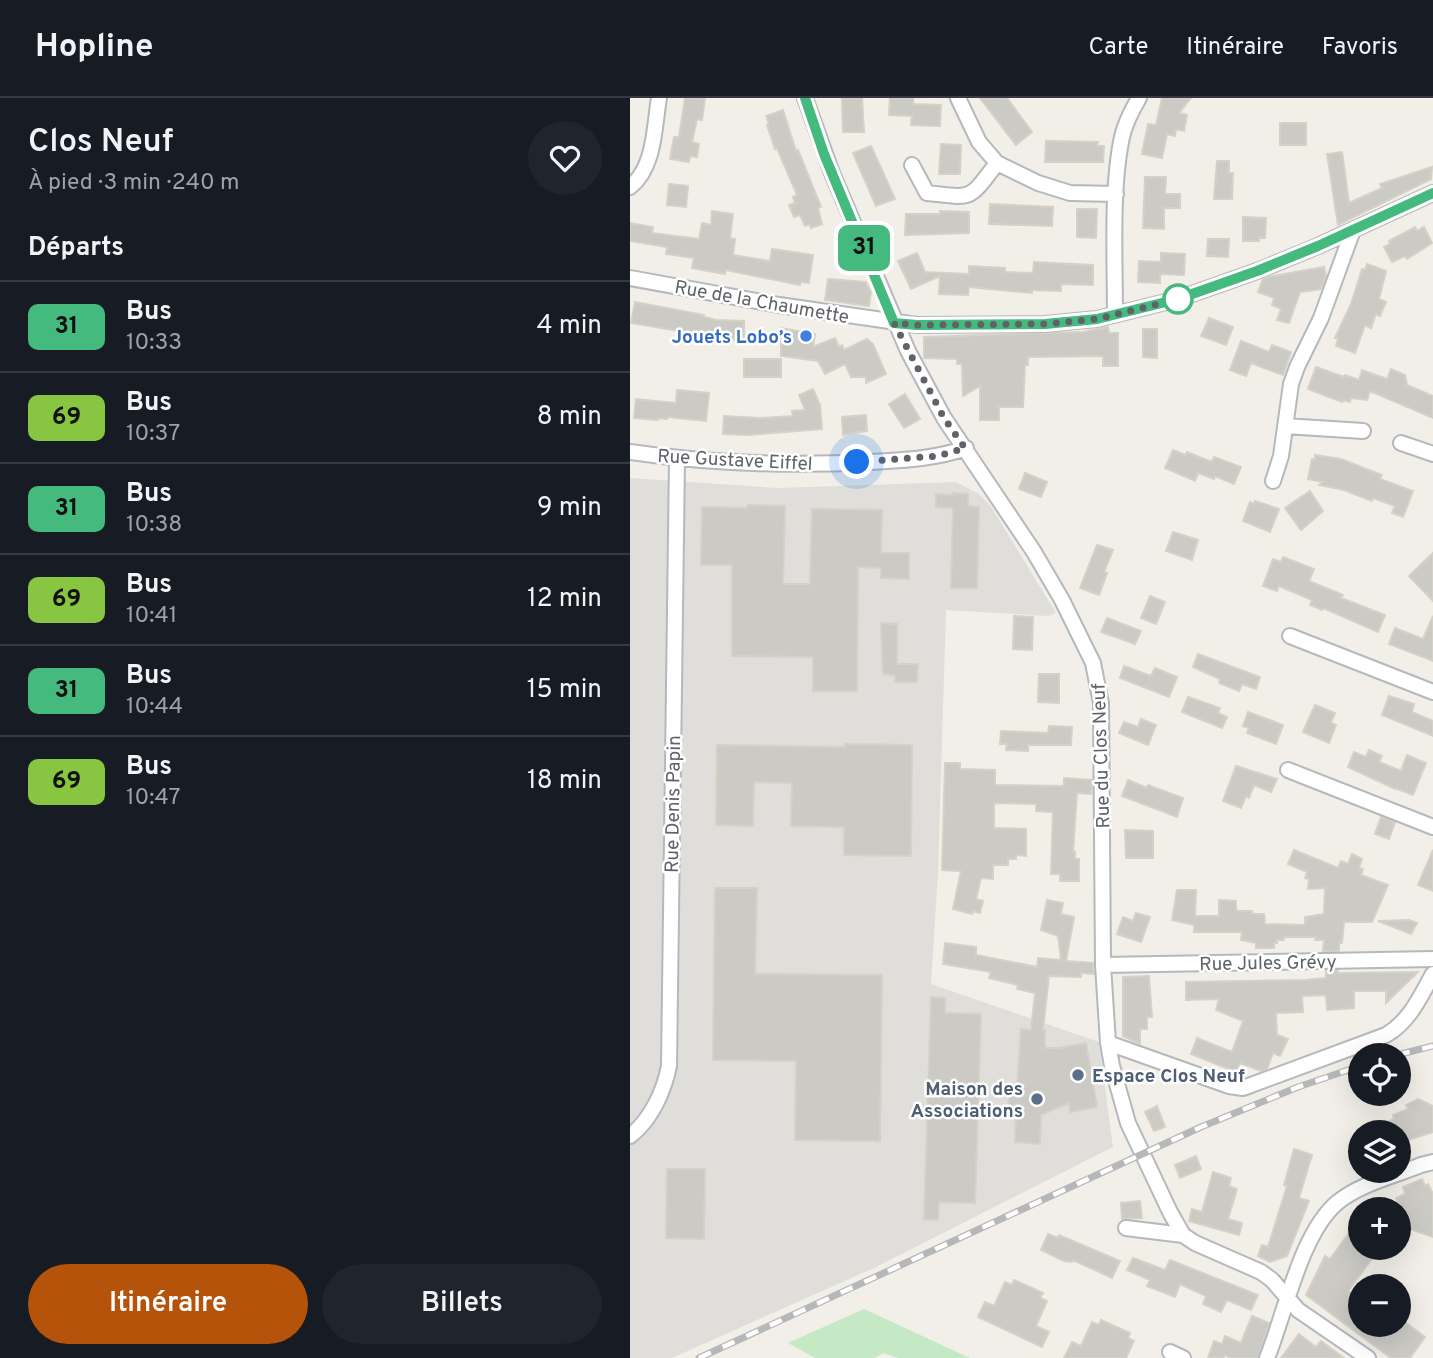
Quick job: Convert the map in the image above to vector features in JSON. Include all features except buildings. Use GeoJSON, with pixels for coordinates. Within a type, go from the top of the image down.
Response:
{"type":"FeatureCollection","features":[{"type":"Feature","properties":{"kind":"street"},"geometry":{"type":"LineString","coordinates":[[630,187],[645,171],[649,161],[659,98]]}},
{"type":"Feature","properties":{"kind":"street","name":"Rue du Clos Neuf"},"geometry":{"type":"LineString","coordinates":[[805,98],[824,154],[894,323],[944,418],[1034,552],[1087,647],[1097,675],[1101,703],[1103,965],[1108,1043],[1119,1097],[1142,1154],[1183,1235]]}},
{"type":"Feature","properties":{"kind":"street"},"geometry":{"type":"LineString","coordinates":[[958,98],[979,142],[997,163],[1038,183],[1070,194],[1116,194]]}},
{"type":"Feature","properties":{"kind":"street"},"geometry":{"type":"LineString","coordinates":[[1115,314],[1116,194],[1122,137],[1139,98]]}},
{"type":"Feature","properties":{"kind":"street"},"geometry":{"type":"LineString","coordinates":[[912,165],[927,193],[965,197],[975,192],[997,163]]}},
{"type":"Feature","properties":{"kind":"street","name":"Rue de la Chaumette"},"geometry":{"type":"LineString","coordinates":[[630,278],[894,323],[1045,324],[1097,319],[1178,299],[1237,279],[1433,193]]}},
{"type":"Feature","properties":{"kind":"street"},"geometry":{"type":"LineString","coordinates":[[1273,481],[1279,464],[1289,396],[1297,367],[1315,332],[1353,230]]}},
{"type":"Feature","properties":{"kind":"street"},"geometry":{"type":"LineString","coordinates":[[1285,426],[1363,431]]}},
{"type":"Feature","properties":{"kind":"street"},"geometry":{"type":"LineString","coordinates":[[1401,443],[1433,454]]}},
{"type":"Feature","properties":{"kind":"street","name":"Rue Gustave Eiffel"},"geometry":{"type":"LineString","coordinates":[[630,452],[731,463],[834,464],[938,456],[965,448]]}},
{"type":"Feature","properties":{"kind":"street","name":"Rue Denis Papin"},"geometry":{"type":"LineString","coordinates":[[630,1136],[655,1105],[668,1066],[677,459]]}},
{"type":"Feature","properties":{"kind":"street"},"geometry":{"type":"LineString","coordinates":[[1290,636],[1433,692]]}},
{"type":"Feature","properties":{"kind":"street"},"geometry":{"type":"LineString","coordinates":[[1287,769],[1433,827]]}},
{"type":"Feature","properties":{"kind":"street","name":"Rue Jules Grévy"},"geometry":{"type":"LineString","coordinates":[[1103,965],[1433,959]]}},
{"type":"Feature","properties":{"kind":"street"},"geometry":{"type":"LineString","coordinates":[[1108,1043],[1229,1086],[1243,1088],[1386,1035],[1404,1023],[1433,974]]}},
{"type":"Feature","properties":{"kind":"street"},"geometry":{"type":"LineString","coordinates":[[1267,1358],[1308,1245],[1329,1210],[1351,1193],[1433,1162]]}},
{"type":"Feature","properties":{"kind":"street"},"geometry":{"type":"LineString","coordinates":[[1126,1228],[1183,1235],[1261,1272],[1272,1280],[1298,1310],[1368,1358]]}},
{"type":"Feature","properties":{"kind":"shaded area"},"geometry":{"type":"Polygon","coordinates":[[[630,478],[778,488],[956,482],[979,494],[990,505],[1056,613],[1048,616],[946,610],[938,873],[931,984],[1099,1042],[1113,1147],[876,1267],[672,1358],[630,1358],[630,478]]]}},
{"type":"Feature","properties":{"kind":"green space"},"geometry":{"type":"Polygon","coordinates":[[[864,1309],[970,1358],[898,1358],[884,1353],[874,1358],[815,1358],[788,1343],[864,1309]]]}},
{"type":"Feature","properties":{"kind":"railway"},"geometry":{"type":"LineString","coordinates":[[1411,1052],[1433,1046]]}},
{"type":"Feature","properties":{"kind":"railway"},"geometry":{"type":"LineString","coordinates":[[699,1358],[1201,1127],[1298,1087],[1348,1070]]}},
{"type":"Feature","properties":{"kind":"bus line","name":"31"},"geometry":{"type":"LineString","coordinates":[[805,98],[824,154],[894,323],[1045,324],[1097,319],[1178,299],[1257,271],[1433,193]]}},
{"type":"Feature","properties":{"kind":"place","name":"Jouets Lobo’s"},"geometry":{"type":"Point","coordinates":[806,336]}},
{"type":"Feature","properties":{"kind":"place","name":"Espace Clos Neuf"},"geometry":{"type":"Point","coordinates":[1078,1075]}},
{"type":"Feature","properties":{"kind":"place","name":"Maison des Associations"},"geometry":{"type":"Point","coordinates":[1037,1099]}},
{"type":"Feature","properties":{"kind":"route"},"geometry":{"type":"LineString","coordinates":[[857,462],[938,456],[965,448],[944,418],[894,323],[1045,324],[1097,319],[1178,299]]}}]}
